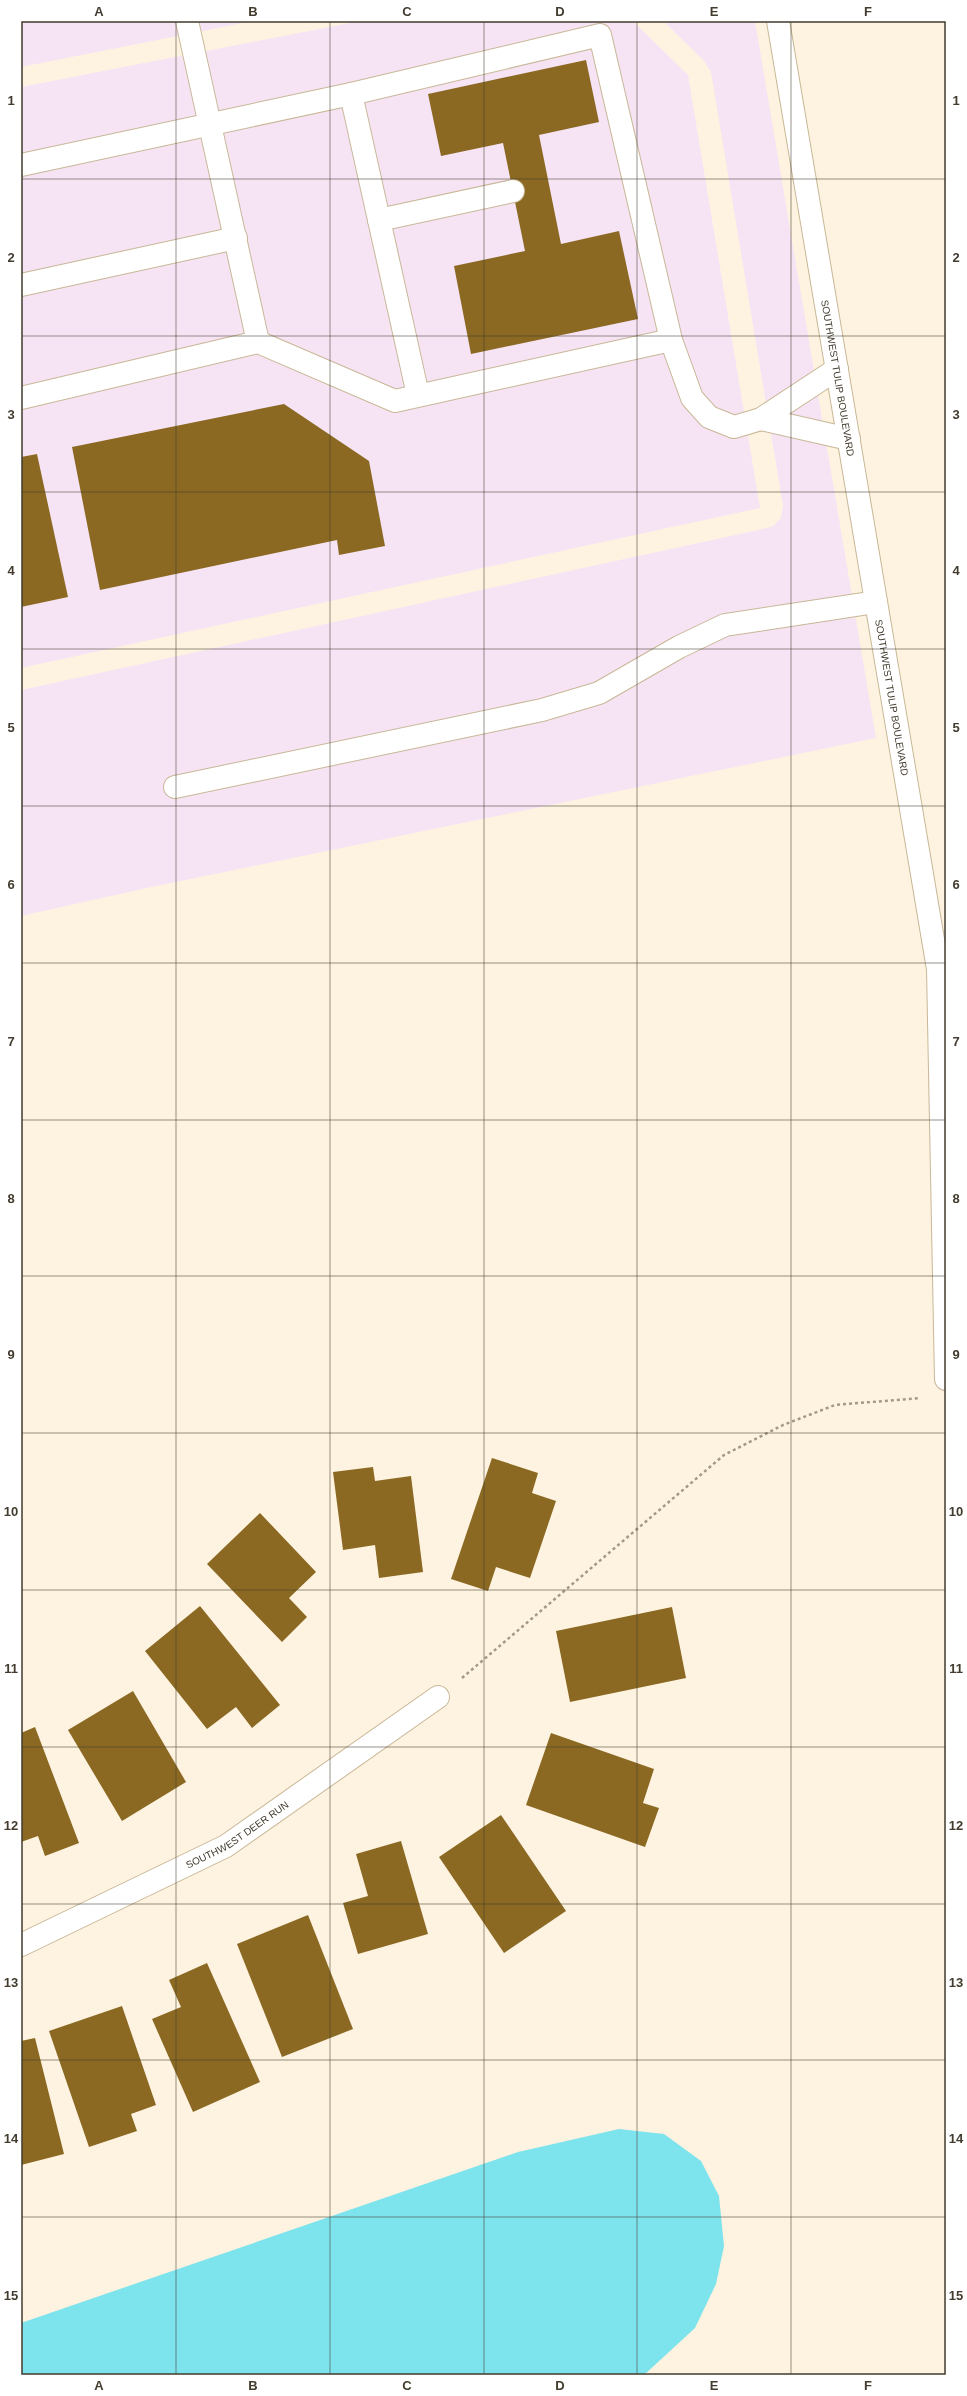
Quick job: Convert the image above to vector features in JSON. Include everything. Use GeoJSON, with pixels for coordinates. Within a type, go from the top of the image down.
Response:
{"type":"FeatureCollection","features":[{"type":"Feature","properties":{"kind":"street"},"geometry":{"type":"LineString","coordinates":[[187,21],[211,123],[258,342]]}},
{"type":"Feature","properties":{"kind":"street","name":"SOUTHWEST TULIP BOULEVARD"},"geometry":{"type":"LineString","coordinates":[[778,21],[938,970],[946,1380]]}},
{"type":"Feature","properties":{"kind":"street"},"geometry":{"type":"LineString","coordinates":[[21,165],[351,94],[600,35],[671,340],[692,398],[709,416],[734,427],[761,419],[837,369]]}},
{"type":"Feature","properties":{"kind":"street"},"geometry":{"type":"LineString","coordinates":[[351,94],[418,395]]}},
{"type":"Feature","properties":{"kind":"street"},"geometry":{"type":"LineString","coordinates":[[379,220],[513,191]]}},
{"type":"Feature","properties":{"kind":"street"},"geometry":{"type":"LineString","coordinates":[[21,285],[236,238]]}},
{"type":"Feature","properties":{"kind":"street"},"geometry":{"type":"LineString","coordinates":[[21,398],[258,342],[395,401],[671,340]]}},
{"type":"Feature","properties":{"kind":"street"},"geometry":{"type":"LineString","coordinates":[[761,419],[849,439]]}},
{"type":"Feature","properties":{"kind":"street"},"geometry":{"type":"LineString","coordinates":[[175,787],[542,710],[599,693],[679,647],[725,625],[876,602]]}},
{"type":"Feature","properties":{"kind":"street","name":"SOUTHWEST DEER RUN"},"geometry":{"type":"LineString","coordinates":[[21,1945],[226,1846],[438,1697]]}},
{"type":"Feature","properties":{"kind":"path"},"geometry":{"type":"LineString","coordinates":[[438,1697],[724,1455],[783,1425],[835,1404],[922,1398]]}},
{"type":"Feature","properties":{"kind":"shaded area"},"geometry":{"type":"Polygon","coordinates":[[[21,21],[253,21],[21,67],[21,21]]]}},
{"type":"Feature","properties":{"kind":"shaded area"},"geometry":{"type":"Polygon","coordinates":[[[360,21],[633,21],[688,75],[760,508],[21,668],[21,87],[360,21]]]}},
{"type":"Feature","properties":{"kind":"shaded area"},"geometry":{"type":"Polygon","coordinates":[[[663,21],[755,21],[876,738],[147,888],[21,916],[21,690],[767,528],[773,526],[781,518],[783,506],[711,72],[704,61],[663,21]]]}},
{"type":"Feature","properties":{"kind":"water"},"geometry":{"type":"Polygon","coordinates":[[[619,2129],[664,2134],[701,2161],[719,2196],[724,2246],[716,2284],[695,2328],[644,2375],[21,2375],[21,2323],[518,2152],[619,2129]]]}},
{"type":"Feature","properties":{"kind":"building"},"geometry":{"type":"Polygon","coordinates":[[[586,60],[599,122],[539,135],[561,244],[619,231],[638,319],[471,354],[454,266],[525,251],[503,143],[441,156],[428,94],[586,60]]]}},
{"type":"Feature","properties":{"kind":"building"},"geometry":{"type":"Polygon","coordinates":[[[284,404],[369,461],[385,546],[339,555],[337,540],[100,590],[72,447],[284,404]]]}},
{"type":"Feature","properties":{"kind":"building"},"geometry":{"type":"Polygon","coordinates":[[[37,454],[68,597],[21,607],[21,457],[37,454]]]}},
{"type":"Feature","properties":{"kind":"building"},"geometry":{"type":"Polygon","coordinates":[[[492,1458],[538,1473],[532,1493],[556,1501],[530,1578],[496,1567],[488,1591],[451,1579],[492,1458]]]}},
{"type":"Feature","properties":{"kind":"building"},"geometry":{"type":"Polygon","coordinates":[[[373,1467],[375,1481],[411,1476],[423,1572],[379,1578],[375,1545],[343,1550],[333,1472],[373,1467]]]}},
{"type":"Feature","properties":{"kind":"building"},"geometry":{"type":"Polygon","coordinates":[[[260,1513],[316,1572],[289,1598],[307,1617],[282,1642],[207,1564],[260,1513]]]}},
{"type":"Feature","properties":{"kind":"building"},"geometry":{"type":"Polygon","coordinates":[[[200,1606],[280,1705],[252,1728],[236,1707],[207,1729],[145,1651],[200,1606]]]}},
{"type":"Feature","properties":{"kind":"building"},"geometry":{"type":"Polygon","coordinates":[[[672,1607],[686,1678],[570,1702],[556,1631],[672,1607]]]}},
{"type":"Feature","properties":{"kind":"building"},"geometry":{"type":"Polygon","coordinates":[[[133,1691],[186,1782],[122,1821],[68,1730],[133,1691]]]}},
{"type":"Feature","properties":{"kind":"building"},"geometry":{"type":"Polygon","coordinates":[[[35,1727],[79,1843],[45,1856],[38,1836],[21,1842],[21,1733],[35,1727]]]}},
{"type":"Feature","properties":{"kind":"building"},"geometry":{"type":"Polygon","coordinates":[[[551,1733],[654,1769],[643,1803],[659,1808],[645,1847],[526,1805],[551,1733]]]}},
{"type":"Feature","properties":{"kind":"building"},"geometry":{"type":"Polygon","coordinates":[[[501,1815],[566,1911],[504,1953],[439,1857],[501,1815]]]}},
{"type":"Feature","properties":{"kind":"building"},"geometry":{"type":"Polygon","coordinates":[[[401,1841],[428,1934],[358,1954],[343,1903],[368,1896],[356,1854],[401,1841]]]}},
{"type":"Feature","properties":{"kind":"building"},"geometry":{"type":"Polygon","coordinates":[[[308,1915],[353,2029],[282,2057],[237,1944],[308,1915]]]}},
{"type":"Feature","properties":{"kind":"building"},"geometry":{"type":"Polygon","coordinates":[[[207,1963],[260,2082],[193,2112],[152,2019],[181,2007],[169,1980],[207,1963]]]}},
{"type":"Feature","properties":{"kind":"building"},"geometry":{"type":"Polygon","coordinates":[[[122,2006],[156,2105],[131,2114],[137,2131],[89,2147],[49,2031],[122,2006]]]}},
{"type":"Feature","properties":{"kind":"building"},"geometry":{"type":"Polygon","coordinates":[[[35,2038],[64,2154],[21,2165],[21,2041],[35,2038]]]}}]}
